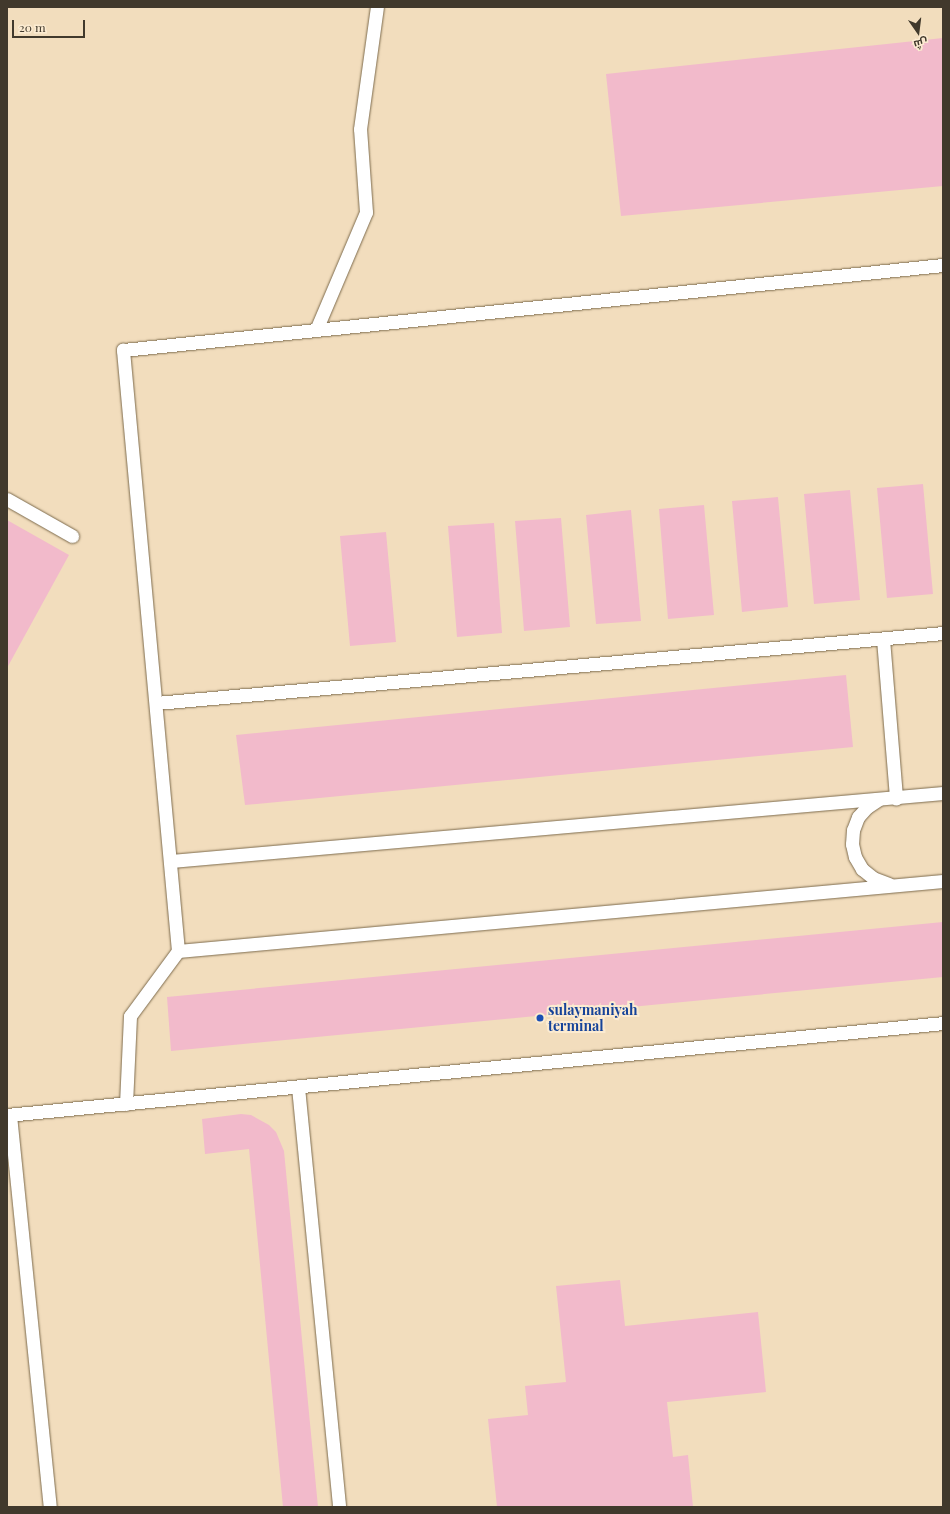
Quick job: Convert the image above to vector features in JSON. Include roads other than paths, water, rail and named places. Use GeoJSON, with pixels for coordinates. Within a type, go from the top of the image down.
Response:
{"type":"FeatureCollection","features":[{"type":"Feature","properties":{"kind":"lane"},"geometry":{"type":"LineString","coordinates":[[316,330],[366,212],[360,129],[377,7]]}},
{"type":"Feature","properties":{"kind":"lane"},"geometry":{"type":"LineString","coordinates":[[126,1104],[130,1016],[178,951],[171,861],[123,350],[943,265]]}},
{"type":"Feature","properties":{"kind":"lane"},"geometry":{"type":"LineString","coordinates":[[7,498],[72,536]]}},
{"type":"Feature","properties":{"kind":"lane"},"geometry":{"type":"LineString","coordinates":[[156,703],[943,633]]}},
{"type":"Feature","properties":{"kind":"lane"},"geometry":{"type":"LineString","coordinates":[[883,639],[896,798]]}},
{"type":"Feature","properties":{"kind":"lane"},"geometry":{"type":"LineString","coordinates":[[171,861],[939,795]]}},
{"type":"Feature","properties":{"kind":"lane"},"geometry":{"type":"LineString","coordinates":[[879,799],[867,806],[858,817],[853,830],[852,844],[855,857],[862,869],[886,884],[900,885]]}},
{"type":"Feature","properties":{"kind":"lane"},"geometry":{"type":"LineString","coordinates":[[178,951],[943,881]]}},
{"type":"Feature","properties":{"kind":"lane"},"geometry":{"type":"LineString","coordinates":[[50,1507],[8,1115],[943,1023]]}},
{"type":"Feature","properties":{"kind":"lane"},"geometry":{"type":"LineString","coordinates":[[298,1087],[339,1507]]}},
{"type":"Feature","properties":{"kind":"place","name":"sulaymaniyah terminal"},"geometry":{"type":"Point","coordinates":[540,1018]}}]}
